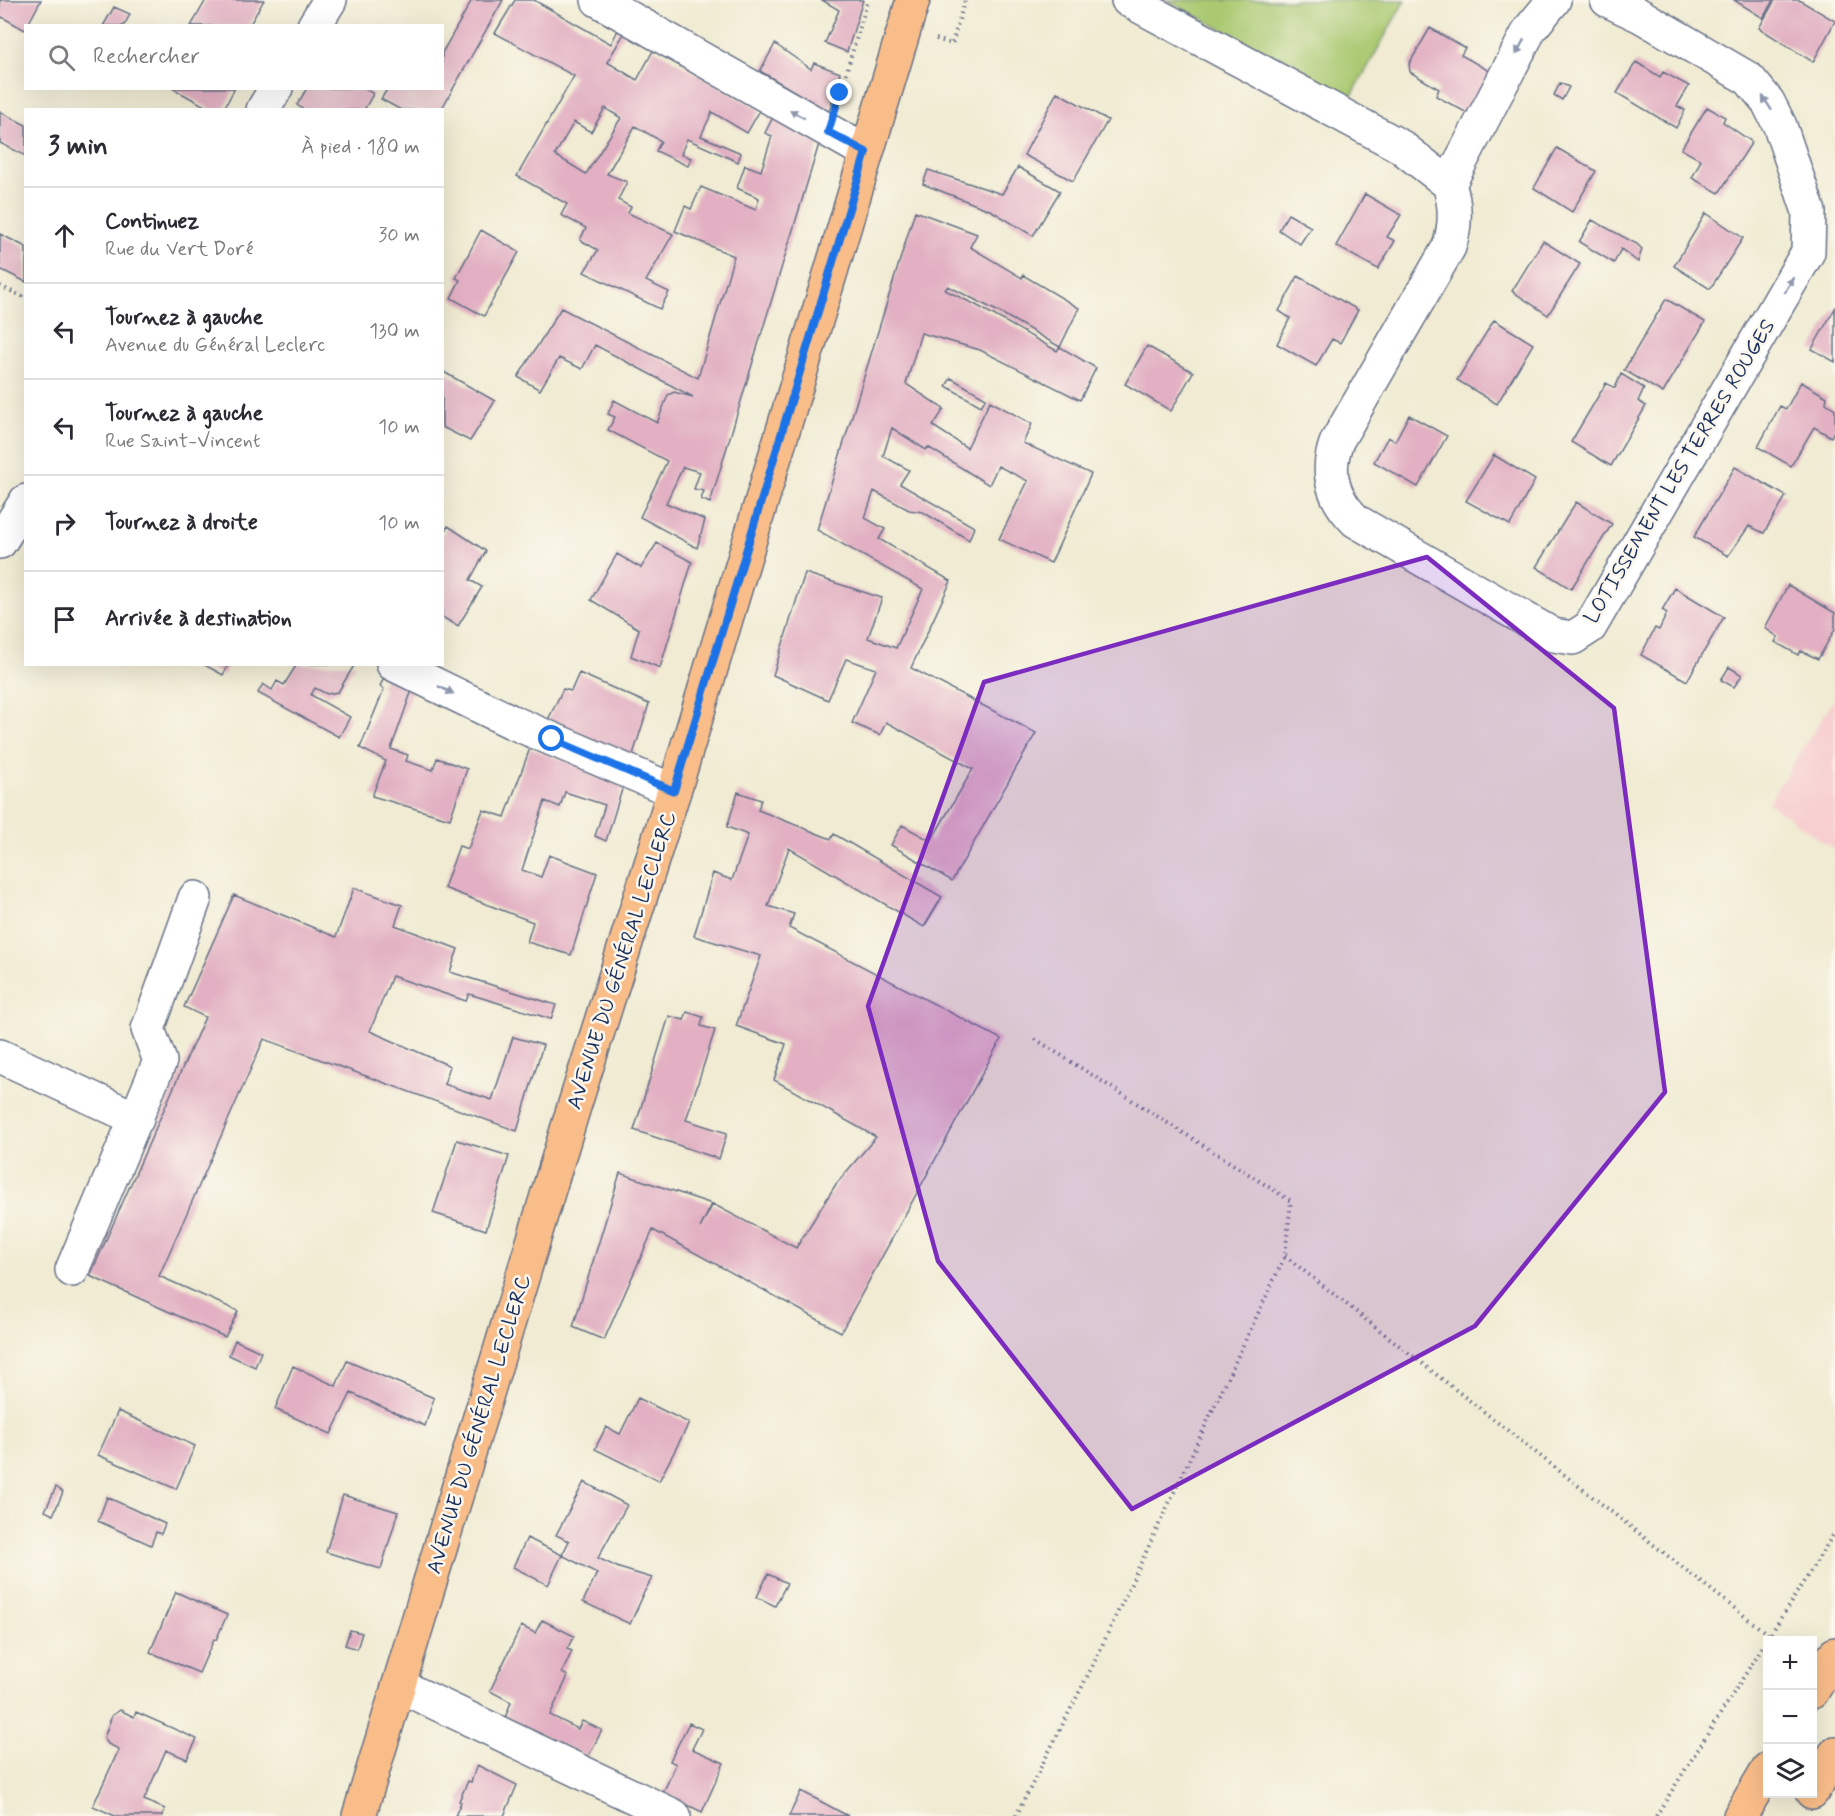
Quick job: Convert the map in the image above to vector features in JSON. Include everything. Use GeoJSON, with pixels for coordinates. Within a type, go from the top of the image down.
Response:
{"type":"FeatureCollection","features":[{"type":"Feature","properties":{"kind":"main road","name":"AVENUE DU GÉNÉRAL LECLERC"},"geometry":{"type":"LineString","coordinates":[[359,1816],[573,1110],[674,791],[913,0]]}},
{"type":"Feature","properties":{"kind":"main road"},"geometry":{"type":"LineString","coordinates":[[1813,1690],[1835,1654]]}},
{"type":"Feature","properties":{"kind":"main road"},"geometry":{"type":"LineString","coordinates":[[1817,1785],[1835,1754]]}},
{"type":"Feature","properties":{"kind":"main road"},"geometry":{"type":"LineString","coordinates":[[1740,1816],[1763,1776]]}},
{"type":"Feature","properties":{"kind":"main road"},"geometry":{"type":"LineString","coordinates":[[1798,1816],[1809,1798]]}},
{"type":"Feature","properties":{"kind":"street"},"geometry":{"type":"LineString","coordinates":[[315,24],[330,0]]}},
{"type":"Feature","properties":{"kind":"street"},"geometry":{"type":"LineString","coordinates":[[598,0],[866,152]]}},
{"type":"Feature","properties":{"kind":"street"},"geometry":{"type":"LineString","coordinates":[[1128,0],[1400,146],[1449,184],[1530,28],[1554,0]]}},
{"type":"Feature","properties":{"kind":"street","name":"LOTISSEMENT LES TERRES ROUGES"},"geometry":{"type":"LineString","coordinates":[[1449,184],[1455,212],[1454,232],[1449,248],[1337,441],[1331,456],[1335,491],[1344,509],[1356,521],[1552,635],[1573,638],[1590,627],[1808,252],[1809,212],[1780,126],[1768,102],[1749,79],[1641,16],[1607,0]]}},
{"type":"Feature","properties":{"kind":"street"},"geometry":{"type":"LineString","coordinates":[[264,108],[275,90]]}},
{"type":"Feature","properties":{"kind":"street"},"geometry":{"type":"LineString","coordinates":[[0,542],[24,504]]}},
{"type":"Feature","properties":{"kind":"street"},"geometry":{"type":"LineString","coordinates":[[397,666],[512,722],[674,791]]}},
{"type":"Feature","properties":{"kind":"street"},"geometry":{"type":"LineString","coordinates":[[72,1270],[160,1061],[148,1029],[195,898]]}},
{"type":"Feature","properties":{"kind":"street"},"geometry":{"type":"LineString","coordinates":[[0,1056],[137,1119]]}},
{"type":"Feature","properties":{"kind":"street"},"geometry":{"type":"LineString","coordinates":[[400,1686],[674,1816]]}},
{"type":"Feature","properties":{"kind":"path"},"geometry":{"type":"LineString","coordinates":[[828,132],[868,0]]}},
{"type":"Feature","properties":{"kind":"path"},"geometry":{"type":"LineString","coordinates":[[0,286],[24,297]]}},
{"type":"Feature","properties":{"kind":"path"},"geometry":{"type":"LineString","coordinates":[[1016,1816],[1092,1667],[1285,1256],[1291,1201],[1032,1037]]}},
{"type":"Feature","properties":{"kind":"path"},"geometry":{"type":"LineString","coordinates":[[1285,1256],[1770,1636],[1835,1532]]}},
{"type":"Feature","properties":{"kind":"path"},"geometry":{"type":"LineString","coordinates":[[1656,1816],[1763,1647]]}},
{"type":"Feature","properties":{"kind":"highlighted area"},"geometry":{"type":"Polygon","coordinates":[[[1427,557],[1614,708],[1665,1092],[1475,1326],[1132,1509],[938,1261],[868,1006],[984,682],[1427,557]]]}},
{"type":"Feature","properties":{"kind":"shaded area"},"geometry":{"type":"Polygon","coordinates":[[[1835,698],[1835,850],[1768,803],[1835,698]]]}},
{"type":"Feature","properties":{"kind":"green space"},"geometry":{"type":"Polygon","coordinates":[[[1166,0],[1405,0],[1351,97],[1166,0]]]}},
{"type":"Feature","properties":{"kind":"building"},"geometry":{"type":"Polygon","coordinates":[[[0,0],[41,0],[28,24],[24,24],[24,29],[0,16],[0,0]]]}},
{"type":"Feature","properties":{"kind":"building"},"geometry":{"type":"Polygon","coordinates":[[[206,0],[264,0],[250,24],[192,24],[206,0]]]}},
{"type":"Feature","properties":{"kind":"building"},"geometry":{"type":"Polygon","coordinates":[[[472,0],[503,0],[442,108],[397,108],[381,99],[387,90],[444,90],[444,49],[472,0]]]}},
{"type":"Feature","properties":{"kind":"building"},"geometry":{"type":"Polygon","coordinates":[[[515,0],[534,0],[611,44],[619,28],[625,32],[607,62],[637,80],[654,49],[760,110],[747,133],[712,112],[701,136],[741,153],[738,162],[687,139],[681,154],[691,158],[688,166],[656,151],[661,141],[635,126],[607,174],[627,182],[618,200],[631,207],[628,213],[673,234],[646,281],[669,292],[660,309],[584,272],[598,250],[580,240],[586,228],[561,215],[567,204],[517,176],[574,76],[495,33],[515,0]],[[605,108],[591,132],[574,122],[555,155],[586,174],[621,118],[605,108]]]}},
{"type":"Feature","properties":{"kind":"building"},"geometry":{"type":"Polygon","coordinates":[[[822,0],[863,0],[847,52],[825,43],[839,10],[822,0]]]}},
{"type":"Feature","properties":{"kind":"building"},"geometry":{"type":"Polygon","coordinates":[[[1734,0],[1773,0],[1763,18],[1734,0]]]}},
{"type":"Feature","properties":{"kind":"building"},"geometry":{"type":"Polygon","coordinates":[[[1775,0],[1799,0],[1835,21],[1813,62],[1759,28],[1775,0]]]}},
{"type":"Feature","properties":{"kind":"building"},"geometry":{"type":"Polygon","coordinates":[[[114,7],[130,14],[125,24],[104,24],[114,7]]]}},
{"type":"Feature","properties":{"kind":"building"},"geometry":{"type":"Polygon","coordinates":[[[1430,28],[1465,48],[1461,55],[1491,72],[1467,113],[1436,96],[1439,89],[1410,72],[1409,64],[1430,28]]]}},
{"type":"Feature","properties":{"kind":"building"},"geometry":{"type":"Polygon","coordinates":[[[775,44],[811,69],[814,63],[840,73],[829,112],[760,71],[775,44]]]}},
{"type":"Feature","properties":{"kind":"building"},"geometry":{"type":"Polygon","coordinates":[[[1636,62],[1660,77],[1663,72],[1689,86],[1677,106],[1685,110],[1676,128],[1617,93],[1636,62]]]}},
{"type":"Feature","properties":{"kind":"building"},"geometry":{"type":"Polygon","coordinates":[[[1560,83],[1569,87],[1562,100],[1554,95],[1560,83]]]}},
{"type":"Feature","properties":{"kind":"building"},"geometry":{"type":"Polygon","coordinates":[[[176,90],[234,90],[224,108],[208,108],[176,90]]]}},
{"type":"Feature","properties":{"kind":"building"},"geometry":{"type":"Polygon","coordinates":[[[306,90],[367,90],[373,94],[365,108],[301,108],[297,105],[306,90]]]}},
{"type":"Feature","properties":{"kind":"building"},"geometry":{"type":"Polygon","coordinates":[[[1057,92],[1108,120],[1073,181],[1024,155],[1057,92]]]}},
{"type":"Feature","properties":{"kind":"building"},"geometry":{"type":"Polygon","coordinates":[[[1707,107],[1725,117],[1723,122],[1752,142],[1719,193],[1692,178],[1701,160],[1681,149],[1707,107]]]}},
{"type":"Feature","properties":{"kind":"building"},"geometry":{"type":"Polygon","coordinates":[[[0,112],[24,124],[24,155],[0,143],[0,112]]]}},
{"type":"Feature","properties":{"kind":"building"},"geometry":{"type":"Polygon","coordinates":[[[773,117],[819,144],[710,503],[701,499],[704,491],[694,489],[700,472],[683,467],[666,503],[705,520],[697,548],[640,517],[667,461],[608,430],[615,417],[608,414],[614,400],[657,423],[668,395],[674,392],[693,397],[595,345],[582,369],[559,358],[540,390],[518,377],[561,308],[698,378],[734,256],[675,231],[685,206],[691,209],[701,187],[756,210],[759,198],[737,188],[745,165],[761,171],[772,136],[765,133],[773,117]]]}},
{"type":"Feature","properties":{"kind":"building"},"geometry":{"type":"Polygon","coordinates":[[[1557,148],[1596,171],[1572,212],[1534,188],[1557,148]]]}},
{"type":"Feature","properties":{"kind":"building"},"geometry":{"type":"Polygon","coordinates":[[[1018,167],[1060,191],[1033,236],[992,211],[923,184],[928,170],[1002,194],[1018,167]]]}},
{"type":"Feature","properties":{"kind":"building"},"geometry":{"type":"Polygon","coordinates":[[[1365,194],[1401,215],[1387,237],[1395,241],[1378,269],[1336,246],[1365,194]]]}},
{"type":"Feature","properties":{"kind":"building"},"geometry":{"type":"Polygon","coordinates":[[[915,211],[977,234],[970,247],[1079,308],[1060,347],[1096,368],[1080,400],[980,350],[921,333],[906,384],[944,409],[933,426],[967,448],[990,401],[1032,424],[1023,443],[1091,474],[1051,563],[999,539],[1028,481],[998,466],[989,485],[928,447],[926,450],[892,428],[883,456],[909,470],[900,484],[974,527],[969,540],[923,512],[909,510],[874,491],[865,518],[885,529],[879,539],[951,581],[911,668],[1036,733],[952,881],[891,845],[902,825],[931,841],[973,769],[886,722],[880,735],[852,723],[876,669],[846,659],[828,700],[773,675],[805,573],[882,598],[868,638],[896,648],[923,589],[817,530],[915,211]],[[948,286],[945,290],[976,305],[1057,351],[1060,347],[1001,313],[948,286]]]}},
{"type":"Feature","properties":{"kind":"building"},"geometry":{"type":"Polygon","coordinates":[[[1706,213],[1743,238],[1710,289],[1674,266],[1706,213]]]}},
{"type":"Feature","properties":{"kind":"building"},"geometry":{"type":"Polygon","coordinates":[[[1288,214],[1311,227],[1300,244],[1279,230],[1288,214]]]}},
{"type":"Feature","properties":{"kind":"building"},"geometry":{"type":"Polygon","coordinates":[[[1592,220],[1637,244],[1642,249],[1638,262],[1621,249],[1614,263],[1579,242],[1592,220]]]}},
{"type":"Feature","properties":{"kind":"building"},"geometry":{"type":"Polygon","coordinates":[[[481,230],[519,252],[484,316],[451,298],[460,280],[456,278],[481,230]]]}},
{"type":"Feature","properties":{"kind":"building"},"geometry":{"type":"Polygon","coordinates":[[[0,234],[24,246],[24,281],[0,269],[0,234]]]}},
{"type":"Feature","properties":{"kind":"building"},"geometry":{"type":"Polygon","coordinates":[[[1543,241],[1580,264],[1548,315],[1512,291],[1543,241]]]}},
{"type":"Feature","properties":{"kind":"building"},"geometry":{"type":"Polygon","coordinates":[[[1298,276],[1358,310],[1340,343],[1332,339],[1316,366],[1277,344],[1290,318],[1279,311],[1298,276]]]}},
{"type":"Feature","properties":{"kind":"building"},"geometry":{"type":"Polygon","coordinates":[[[1666,299],[1705,322],[1663,393],[1624,370],[1666,299]]]}},
{"type":"Feature","properties":{"kind":"building"},"geometry":{"type":"Polygon","coordinates":[[[1835,308],[1835,362],[1812,349],[1835,308]]]}},
{"type":"Feature","properties":{"kind":"building"},"geometry":{"type":"Polygon","coordinates":[[[1494,320],[1533,344],[1497,404],[1457,380],[1494,320]]]}},
{"type":"Feature","properties":{"kind":"building"},"geometry":{"type":"Polygon","coordinates":[[[1147,346],[1193,372],[1171,411],[1125,384],[1147,346]]]}},
{"type":"Feature","properties":{"kind":"building"},"geometry":{"type":"Polygon","coordinates":[[[444,372],[495,401],[470,441],[444,428],[444,372]]]}},
{"type":"Feature","properties":{"kind":"building"},"geometry":{"type":"Polygon","coordinates":[[[1621,374],[1644,388],[1638,401],[1646,406],[1611,466],[1571,442],[1606,383],[1615,388],[1621,374]]]}},
{"type":"Feature","properties":{"kind":"building"},"geometry":{"type":"Polygon","coordinates":[[[951,378],[986,398],[981,406],[946,386],[951,378]]]}},
{"type":"Feature","properties":{"kind":"building"},"geometry":{"type":"Polygon","coordinates":[[[1801,382],[1827,397],[1826,403],[1835,409],[1835,429],[1831,437],[1814,427],[1791,466],[1758,447],[1780,406],[1786,409],[1801,382]]]}},
{"type":"Feature","properties":{"kind":"building"},"geometry":{"type":"Polygon","coordinates":[[[1409,415],[1447,436],[1418,487],[1374,462],[1388,437],[1395,441],[1409,415]]]}},
{"type":"Feature","properties":{"kind":"building"},"geometry":{"type":"Polygon","coordinates":[[[1494,455],[1535,480],[1510,525],[1466,501],[1494,455]]]}},
{"type":"Feature","properties":{"kind":"building"},"geometry":{"type":"Polygon","coordinates":[[[1735,467],[1786,496],[1764,533],[1749,526],[1728,556],[1694,537],[1735,467]]]}},
{"type":"Feature","properties":{"kind":"building"},"geometry":{"type":"Polygon","coordinates":[[[1576,502],[1612,524],[1571,589],[1536,567],[1576,502]]]}},
{"type":"Feature","properties":{"kind":"building"},"geometry":{"type":"Polygon","coordinates":[[[448,526],[486,551],[470,580],[482,587],[458,626],[444,618],[444,532],[448,526]]]}},
{"type":"Feature","properties":{"kind":"building"},"geometry":{"type":"Polygon","coordinates":[[[657,543],[692,562],[660,668],[631,656],[639,629],[591,600],[617,554],[641,568],[657,543]]]}},
{"type":"Feature","properties":{"kind":"building"},"geometry":{"type":"Polygon","coordinates":[[[1788,585],[1835,613],[1835,629],[1818,659],[1801,651],[1798,655],[1775,642],[1778,637],[1765,628],[1788,585]]]}},
{"type":"Feature","properties":{"kind":"building"},"geometry":{"type":"Polygon","coordinates":[[[1675,588],[1724,617],[1687,681],[1641,655],[1655,628],[1659,630],[1667,613],[1662,610],[1675,588]]]}},
{"type":"Feature","properties":{"kind":"building"},"geometry":{"type":"Polygon","coordinates":[[[207,666],[228,666],[223,675],[207,666]]]}},
{"type":"Feature","properties":{"kind":"building"},"geometry":{"type":"Polygon","coordinates":[[[296,666],[354,666],[338,692],[327,694],[315,688],[311,695],[350,717],[339,737],[258,693],[263,684],[272,690],[277,681],[284,685],[296,666]]]}},
{"type":"Feature","properties":{"kind":"building"},"geometry":{"type":"Polygon","coordinates":[[[1729,667],[1742,675],[1734,687],[1721,680],[1729,667]]]}},
{"type":"Feature","properties":{"kind":"building"},"geometry":{"type":"Polygon","coordinates":[[[579,673],[649,704],[632,758],[547,722],[563,689],[571,691],[579,673]]]}},
{"type":"Feature","properties":{"kind":"building"},"geometry":{"type":"Polygon","coordinates":[[[385,676],[412,690],[391,749],[408,755],[406,761],[433,770],[437,758],[467,769],[450,819],[372,796],[386,761],[360,748],[384,689],[380,686],[385,676]]]}},
{"type":"Feature","properties":{"kind":"building"},"geometry":{"type":"Polygon","coordinates":[[[530,748],[624,783],[606,841],[595,836],[605,805],[565,792],[560,807],[545,801],[522,870],[541,877],[549,855],[597,873],[571,955],[527,942],[533,922],[444,888],[459,846],[468,849],[483,810],[505,817],[530,748]]]}},
{"type":"Feature","properties":{"kind":"building"},"geometry":{"type":"Polygon","coordinates":[[[738,792],[761,800],[758,810],[831,839],[834,834],[942,897],[924,927],[789,848],[768,906],[794,914],[789,928],[1001,1039],[841,1332],[653,1230],[604,1340],[573,1327],[620,1173],[712,1204],[700,1228],[713,1204],[796,1248],[836,1184],[876,1137],[774,1080],[786,1044],[736,1026],[761,956],[694,936],[713,873],[732,880],[748,835],[727,827],[738,792]]]}},
{"type":"Feature","properties":{"kind":"building"},"geometry":{"type":"Polygon","coordinates":[[[354,888],[402,905],[395,925],[458,949],[450,972],[556,1005],[551,1019],[469,994],[466,1001],[392,976],[370,1031],[450,1066],[444,1084],[492,1100],[513,1037],[543,1045],[517,1131],[264,1039],[159,1276],[238,1311],[225,1337],[90,1276],[205,1017],[184,1007],[234,895],[336,937],[354,888]]]}},
{"type":"Feature","properties":{"kind":"building"},"geometry":{"type":"Polygon","coordinates":[[[687,1012],[703,1017],[701,1026],[715,1030],[686,1120],[727,1133],[719,1159],[634,1130],[669,1016],[684,1020],[687,1012]]]}},
{"type":"Feature","properties":{"kind":"building"},"geometry":{"type":"Polygon","coordinates":[[[457,1140],[509,1156],[486,1230],[433,1213],[457,1140]]]}},
{"type":"Feature","properties":{"kind":"building"},"geometry":{"type":"Polygon","coordinates":[[[235,1340],[261,1352],[255,1367],[229,1355],[235,1340]]]}},
{"type":"Feature","properties":{"kind":"building"},"geometry":{"type":"Polygon","coordinates":[[[347,1361],[434,1398],[425,1426],[351,1393],[331,1434],[275,1409],[293,1366],[336,1386],[347,1361]]]}},
{"type":"Feature","properties":{"kind":"building"},"geometry":{"type":"Polygon","coordinates":[[[638,1398],[689,1423],[659,1481],[595,1449],[606,1427],[620,1434],[638,1398]]]}},
{"type":"Feature","properties":{"kind":"building"},"geometry":{"type":"Polygon","coordinates":[[[118,1411],[195,1446],[176,1489],[98,1455],[118,1411]]]}},
{"type":"Feature","properties":{"kind":"building"},"geometry":{"type":"Polygon","coordinates":[[[584,1482],[627,1505],[598,1558],[619,1568],[652,1578],[630,1624],[583,1602],[597,1573],[562,1555],[569,1541],[556,1535],[584,1482]]]}},
{"type":"Feature","properties":{"kind":"building"},"geometry":{"type":"Polygon","coordinates":[[[56,1487],[63,1492],[53,1515],[45,1511],[56,1487]]]}},
{"type":"Feature","properties":{"kind":"building"},"geometry":{"type":"Polygon","coordinates":[[[343,1495],[398,1512],[381,1569],[326,1552],[343,1495]]]}},
{"type":"Feature","properties":{"kind":"building"},"geometry":{"type":"Polygon","coordinates":[[[107,1497],[165,1524],[161,1534],[156,1532],[151,1545],[98,1521],[107,1497]]]}},
{"type":"Feature","properties":{"kind":"building"},"geometry":{"type":"Polygon","coordinates":[[[527,1538],[562,1555],[548,1585],[513,1567],[527,1538]]]}},
{"type":"Feature","properties":{"kind":"building"},"geometry":{"type":"Polygon","coordinates":[[[768,1574],[787,1583],[775,1606],[757,1597],[768,1574]]]}},
{"type":"Feature","properties":{"kind":"building"},"geometry":{"type":"Polygon","coordinates":[[[176,1592],[227,1615],[199,1673],[150,1652],[176,1592]]]}},
{"type":"Feature","properties":{"kind":"building"},"geometry":{"type":"Polygon","coordinates":[[[542,1620],[574,1636],[567,1649],[572,1651],[562,1673],[568,1676],[550,1715],[578,1729],[582,1721],[602,1730],[588,1757],[505,1718],[511,1702],[490,1691],[521,1626],[535,1633],[542,1620]]]}},
{"type":"Feature","properties":{"kind":"building"},"geometry":{"type":"Polygon","coordinates":[[[350,1630],[362,1633],[357,1649],[345,1645],[350,1630]]]}},
{"type":"Feature","properties":{"kind":"building"},"geometry":{"type":"Polygon","coordinates":[[[120,1710],[134,1717],[136,1712],[197,1739],[187,1759],[166,1750],[144,1800],[165,1809],[162,1816],[115,1816],[93,1806],[119,1749],[108,1744],[104,1738],[112,1715],[120,1710]]]}},
{"type":"Feature","properties":{"kind":"building"},"geometry":{"type":"Polygon","coordinates":[[[689,1723],[702,1729],[692,1749],[724,1763],[702,1812],[663,1793],[676,1764],[670,1761],[689,1723]]]}},
{"type":"Feature","properties":{"kind":"building"},"geometry":{"type":"Polygon","coordinates":[[[477,1765],[517,1785],[504,1816],[455,1816],[461,1802],[459,1801],[468,1781],[471,1782],[477,1765]]]}},
{"type":"Feature","properties":{"kind":"building"},"geometry":{"type":"Polygon","coordinates":[[[801,1791],[848,1816],[789,1816],[801,1791]]]}},
{"type":"Feature","properties":{"kind":"route"},"geometry":{"type":"LineString","coordinates":[[552,739],[674,791],[866,152],[828,132],[840,93]]}}]}
